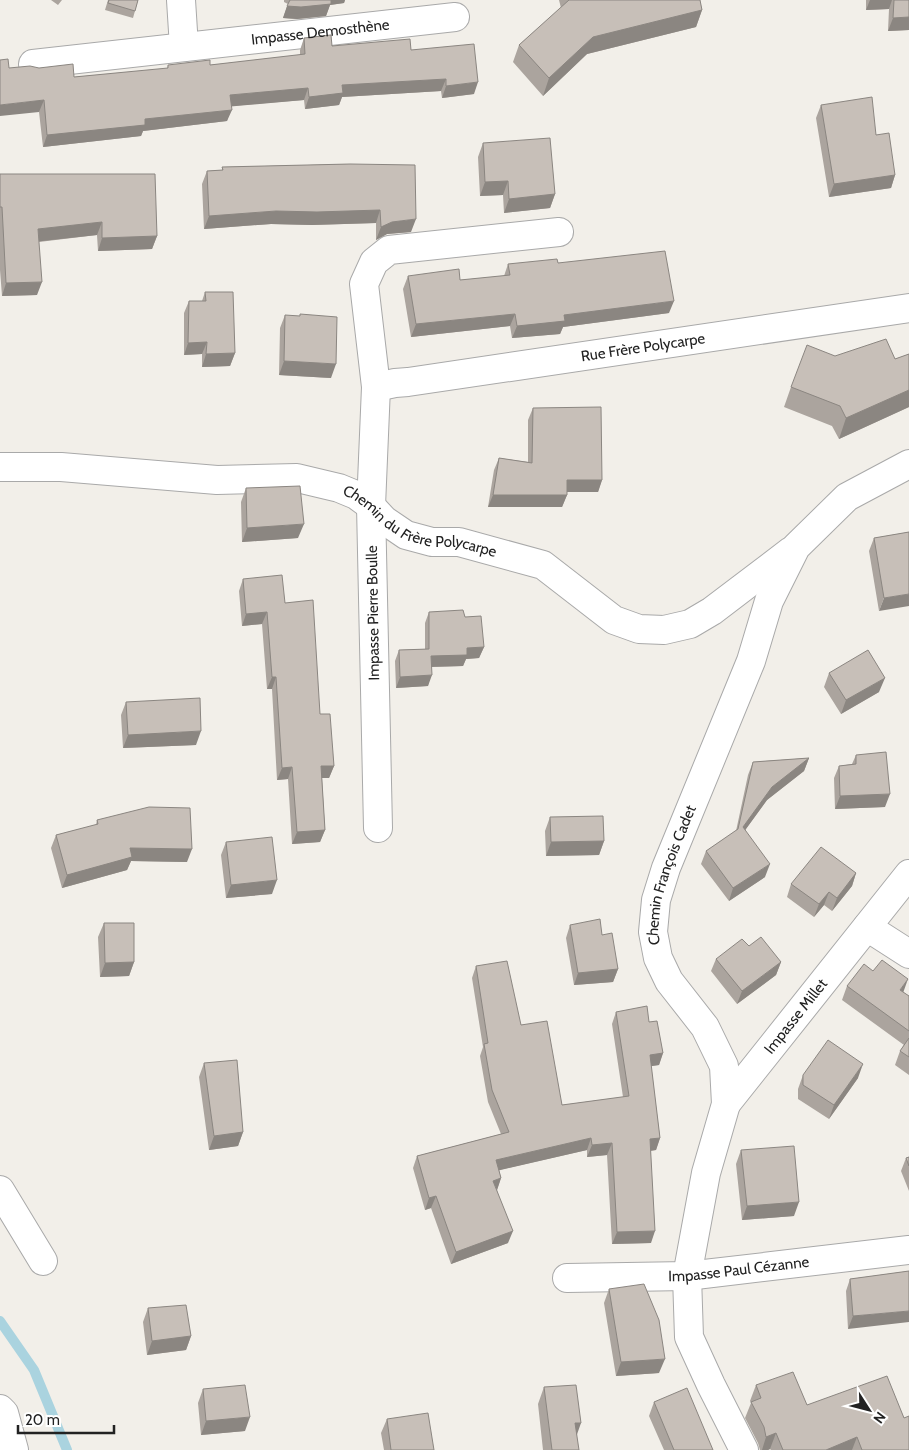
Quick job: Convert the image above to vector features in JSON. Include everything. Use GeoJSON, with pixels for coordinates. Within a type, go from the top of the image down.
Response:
{"type":"FeatureCollection","features":[{"type":"Feature","properties":{"kind":"street"},"geometry":{"type":"LineString","coordinates":[[181,0],[184,47]]}},
{"type":"Feature","properties":{"kind":"street","name":"Impasse Demosthène"},"geometry":{"type":"LineString","coordinates":[[33,64],[455,16]]}},
{"type":"Feature","properties":{"kind":"street","name":"Impasse Pierre Boulle"},"geometry":{"type":"LineString","coordinates":[[378,828],[371,506],[376,387],[364,284],[374,262],[389,250],[559,232]]}},
{"type":"Feature","properties":{"kind":"street","name":"Rue Frère Polycarpe"},"geometry":{"type":"LineString","coordinates":[[376,387],[909,308]]}},
{"type":"Feature","properties":{"kind":"street","name":"Chemin François Cadet"},"geometry":{"type":"LineString","coordinates":[[744,1450],[689,1337],[687,1276],[706,1173],[726,1104],[724,1066],[706,1027],[669,981],[658,958],[653,932],[656,900],[666,868],[751,661],[769,601],[796,547],[847,497],[909,464]]}},
{"type":"Feature","properties":{"kind":"street","name":"Chemin du Frère Polycarpe"},"geometry":{"type":"LineString","coordinates":[[0,467],[61,467],[218,480],[298,478],[339,488],[356,495],[371,506],[384,520],[406,534],[432,542],[459,542],[543,565],[614,620],[639,629],[664,630],[690,624],[712,611],[796,547]]}},
{"type":"Feature","properties":{"kind":"street","name":"Impasse Millet"},"geometry":{"type":"LineString","coordinates":[[726,1104],[909,874]]}},
{"type":"Feature","properties":{"kind":"street"},"geometry":{"type":"LineString","coordinates":[[867,927],[909,954]]}},
{"type":"Feature","properties":{"kind":"street"},"geometry":{"type":"LineString","coordinates":[[0,1190],[44,1261]]}},
{"type":"Feature","properties":{"kind":"street","name":"Impasse Paul Cézanne"},"geometry":{"type":"LineString","coordinates":[[567,1278],[687,1276],[909,1250]]}},
{"type":"Feature","properties":{"kind":"street"},"geometry":{"type":"LineString","coordinates":[[0,1409],[4,1413],[14,1450]]}},
{"type":"Feature","properties":{"kind":"building"},"geometry":{"type":"Polygon","coordinates":[[[109,0],[138,0],[135,11],[108,3],[109,0]]]}},
{"type":"Feature","properties":{"kind":"building"},"geometry":{"type":"Polygon","coordinates":[[[290,0],[331,0],[331,4],[301,7],[287,6],[290,0]]]}},
{"type":"Feature","properties":{"kind":"building"},"geometry":{"type":"Polygon","coordinates":[[[569,0],[700,0],[702,10],[593,37],[549,78],[519,45],[569,0]]]}},
{"type":"Feature","properties":{"kind":"building"},"geometry":{"type":"Polygon","coordinates":[[[894,0],[909,0],[909,17],[893,18],[894,0]]]}},
{"type":"Feature","properties":{"kind":"building"},"geometry":{"type":"Polygon","coordinates":[[[331,35],[332,46],[410,39],[411,50],[474,44],[478,82],[446,86],[446,79],[342,85],[343,93],[309,97],[308,88],[230,95],[232,110],[145,119],[145,125],[47,135],[44,100],[0,105],[0,60],[8,59],[9,68],[30,66],[39,68],[73,64],[74,77],[168,68],[168,65],[210,60],[210,65],[305,54],[304,38],[331,35]]]}},
{"type":"Feature","properties":{"kind":"building"},"geometry":{"type":"Polygon","coordinates":[[[872,97],[876,135],[889,133],[895,175],[834,184],[821,105],[872,97]]]}},
{"type":"Feature","properties":{"kind":"building"},"geometry":{"type":"Polygon","coordinates":[[[550,138],[555,194],[509,199],[508,181],[485,182],[483,143],[550,138]]]}},
{"type":"Feature","properties":{"kind":"building"},"geometry":{"type":"Polygon","coordinates":[[[350,164],[415,165],[416,219],[392,222],[381,227],[380,210],[276,211],[209,216],[207,171],[223,170],[222,167],[350,164]]]}},
{"type":"Feature","properties":{"kind":"building"},"geometry":{"type":"Polygon","coordinates":[[[0,174],[155,174],[157,236],[102,238],[102,222],[38,229],[42,282],[6,283],[2,207],[0,207],[0,174]]]}},
{"type":"Feature","properties":{"kind":"building"},"geometry":{"type":"Polygon","coordinates":[[[665,251],[674,301],[564,315],[565,321],[517,326],[515,314],[416,324],[408,276],[459,269],[460,280],[510,275],[508,264],[557,259],[558,263],[665,251]]]}},
{"type":"Feature","properties":{"kind":"building"},"geometry":{"type":"Polygon","coordinates":[[[205,292],[233,292],[235,353],[206,354],[207,342],[188,343],[189,301],[206,301],[205,292]]]}},
{"type":"Feature","properties":{"kind":"building"},"geometry":{"type":"Polygon","coordinates":[[[300,314],[337,317],[336,364],[284,361],[285,315],[300,316],[300,314]]]}},
{"type":"Feature","properties":{"kind":"building"},"geometry":{"type":"Polygon","coordinates":[[[886,339],[895,359],[909,354],[909,390],[846,418],[840,406],[791,387],[807,345],[835,356],[886,339]]]}},
{"type":"Feature","properties":{"kind":"building"},"geometry":{"type":"Polygon","coordinates":[[[601,407],[602,480],[567,480],[567,495],[493,495],[499,458],[532,463],[533,408],[601,407]]]}},
{"type":"Feature","properties":{"kind":"building"},"geometry":{"type":"Polygon","coordinates":[[[300,486],[304,524],[247,528],[246,488],[300,486]]]}},
{"type":"Feature","properties":{"kind":"building"},"geometry":{"type":"Polygon","coordinates":[[[909,532],[909,594],[884,598],[874,538],[909,532]]]}},
{"type":"Feature","properties":{"kind":"building"},"geometry":{"type":"Polygon","coordinates":[[[282,575],[285,603],[313,600],[320,714],[330,714],[334,766],[321,766],[325,830],[297,832],[292,767],[282,768],[276,677],[272,677],[267,612],[246,614],[243,579],[282,575]]]}},
{"type":"Feature","properties":{"kind":"building"},"geometry":{"type":"Polygon","coordinates":[[[463,610],[465,617],[481,616],[484,647],[467,648],[467,655],[431,656],[432,675],[400,677],[399,650],[429,649],[429,612],[463,610]]]}},
{"type":"Feature","properties":{"kind":"building"},"geometry":{"type":"Polygon","coordinates":[[[868,650],[885,678],[846,700],[829,673],[868,650]]]}},
{"type":"Feature","properties":{"kind":"building"},"geometry":{"type":"Polygon","coordinates":[[[200,698],[201,731],[128,735],[126,702],[200,698]]]}},
{"type":"Feature","properties":{"kind":"building"},"geometry":{"type":"Polygon","coordinates":[[[886,752],[890,794],[840,796],[839,766],[856,764],[856,755],[886,752]]]}},
{"type":"Feature","properties":{"kind":"building"},"geometry":{"type":"Polygon","coordinates":[[[809,758],[772,787],[743,827],[770,864],[733,888],[706,851],[738,829],[753,762],[809,758]]]}},
{"type":"Feature","properties":{"kind":"building"},"geometry":{"type":"Polygon","coordinates":[[[149,807],[190,808],[192,849],[130,848],[132,857],[67,875],[56,835],[98,824],[97,820],[149,807]]]}},
{"type":"Feature","properties":{"kind":"building"},"geometry":{"type":"Polygon","coordinates":[[[603,816],[604,841],[551,842],[550,817],[603,816]]]}},
{"type":"Feature","properties":{"kind":"building"},"geometry":{"type":"Polygon","coordinates":[[[272,837],[277,880],[231,885],[226,842],[272,837]]]}},
{"type":"Feature","properties":{"kind":"building"},"geometry":{"type":"Polygon","coordinates":[[[821,847],[856,873],[837,898],[829,892],[819,904],[791,884],[821,847]]]}},
{"type":"Feature","properties":{"kind":"building"},"geometry":{"type":"Polygon","coordinates":[[[600,919],[602,935],[612,933],[618,969],[578,973],[570,925],[600,919]]]}},
{"type":"Feature","properties":{"kind":"building"},"geometry":{"type":"Polygon","coordinates":[[[104,923],[134,923],[134,962],[105,963],[104,923]]]}},
{"type":"Feature","properties":{"kind":"building"},"geometry":{"type":"Polygon","coordinates":[[[761,937],[781,962],[742,991],[716,959],[742,939],[749,946],[761,937]]]}},
{"type":"Feature","properties":{"kind":"building"},"geometry":{"type":"Polygon","coordinates":[[[882,960],[908,979],[900,990],[909,996],[909,1031],[847,986],[864,964],[873,971],[882,960]]]}},
{"type":"Feature","properties":{"kind":"building"},"geometry":{"type":"Polygon","coordinates":[[[507,961],[521,1025],[547,1021],[562,1105],[629,1096],[616,1012],[647,1006],[649,1022],[657,1021],[663,1053],[650,1055],[660,1138],[650,1139],[655,1231],[617,1232],[612,1143],[592,1145],[591,1138],[496,1160],[501,1178],[493,1181],[513,1231],[456,1252],[436,1196],[429,1198],[417,1156],[509,1132],[492,1090],[484,1044],[488,1043],[476,966],[507,961]]]}},
{"type":"Feature","properties":{"kind":"building"},"geometry":{"type":"Polygon","coordinates":[[[909,1038],[909,1057],[900,1051],[909,1038]]]}},
{"type":"Feature","properties":{"kind":"building"},"geometry":{"type":"Polygon","coordinates":[[[828,1040],[863,1064],[834,1105],[803,1085],[803,1075],[828,1040]]]}},
{"type":"Feature","properties":{"kind":"building"},"geometry":{"type":"Polygon","coordinates":[[[237,1060],[243,1132],[214,1136],[204,1063],[237,1060]]]}},
{"type":"Feature","properties":{"kind":"building"},"geometry":{"type":"Polygon","coordinates":[[[794,1146],[799,1202],[747,1206],[741,1150],[794,1146]]]}},
{"type":"Feature","properties":{"kind":"building"},"geometry":{"type":"Polygon","coordinates":[[[909,1271],[909,1311],[853,1316],[850,1279],[909,1271]]]}},
{"type":"Feature","properties":{"kind":"building"},"geometry":{"type":"Polygon","coordinates":[[[644,1284],[659,1320],[665,1359],[621,1362],[609,1289],[644,1284]]]}},
{"type":"Feature","properties":{"kind":"building"},"geometry":{"type":"Polygon","coordinates":[[[186,1305],[191,1336],[152,1341],[148,1308],[186,1305]]]}},
{"type":"Feature","properties":{"kind":"building"},"geometry":{"type":"Polygon","coordinates":[[[793,1372],[807,1405],[887,1376],[904,1418],[909,1416],[909,1450],[862,1450],[857,1437],[826,1450],[783,1450],[776,1433],[766,1437],[764,1427],[751,1402],[761,1398],[756,1385],[793,1372]]]}},
{"type":"Feature","properties":{"kind":"building"},"geometry":{"type":"Polygon","coordinates":[[[245,1385],[250,1417],[206,1421],[203,1389],[245,1385]]]}},
{"type":"Feature","properties":{"kind":"building"},"geometry":{"type":"Polygon","coordinates":[[[576,1385],[581,1423],[575,1423],[579,1450],[552,1450],[544,1387],[576,1385]]]}},
{"type":"Feature","properties":{"kind":"building"},"geometry":{"type":"Polygon","coordinates":[[[687,1388],[713,1450],[674,1450],[654,1402],[687,1388]]]}},
{"type":"Feature","properties":{"kind":"building"},"geometry":{"type":"Polygon","coordinates":[[[428,1413],[434,1450],[391,1450],[387,1419],[428,1413]]]}},
{"type":"Feature","properties":{"kind":"waterway"},"geometry":{"type":"LineString","coordinates":[[0,1321],[34,1370],[67,1450]]}}]}
